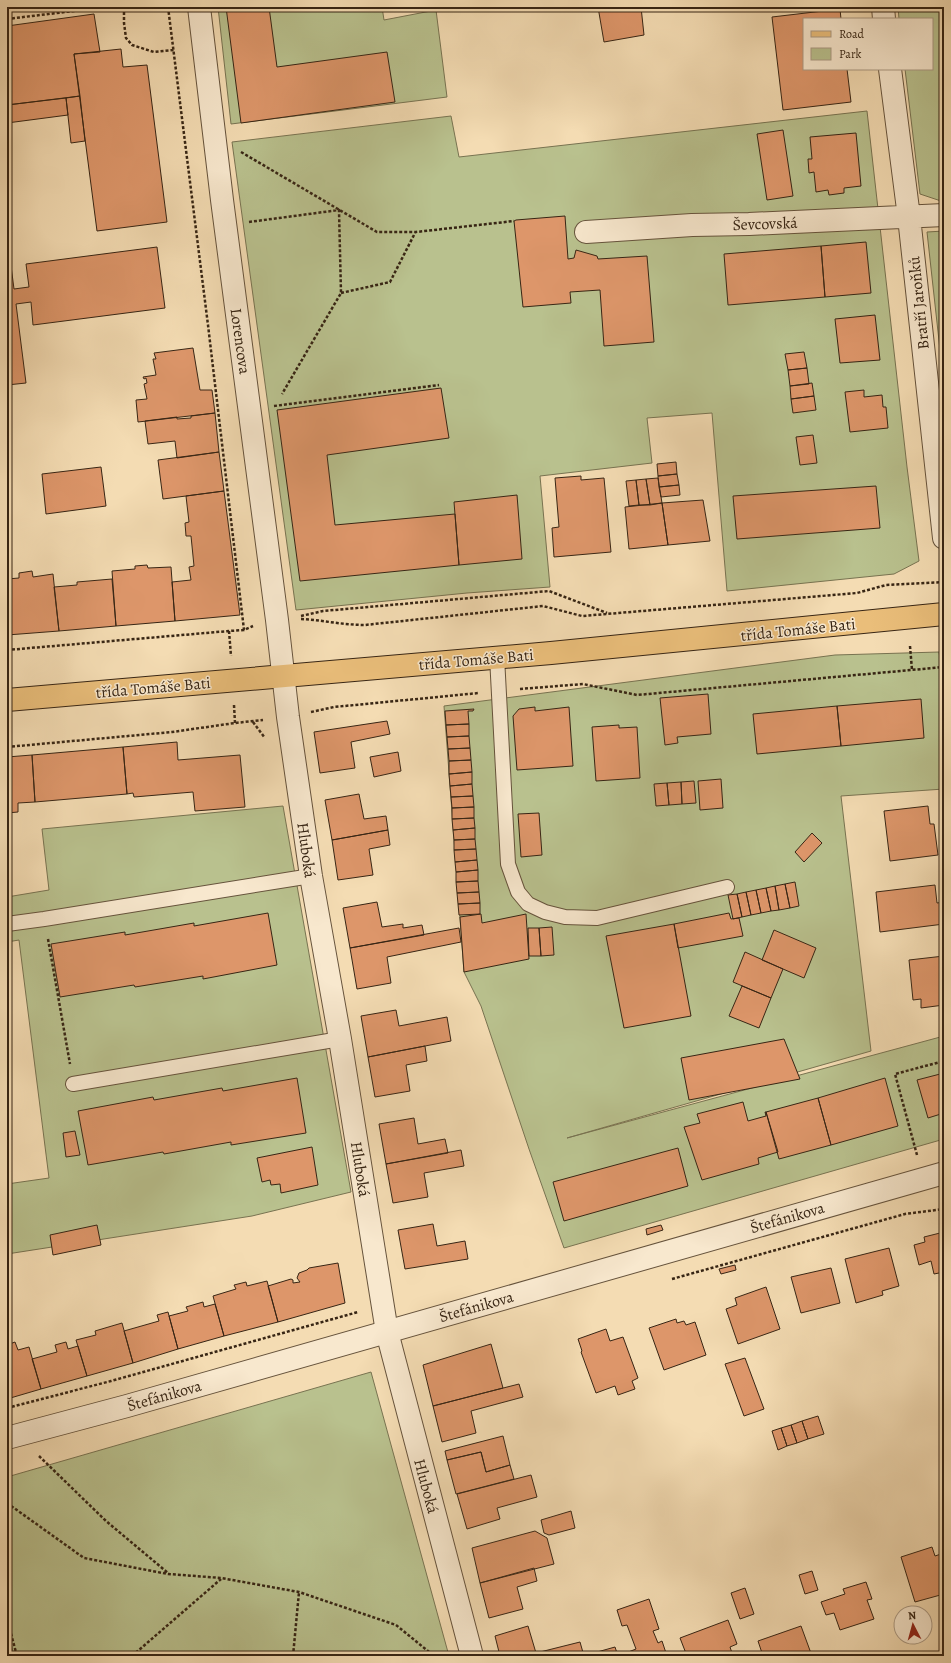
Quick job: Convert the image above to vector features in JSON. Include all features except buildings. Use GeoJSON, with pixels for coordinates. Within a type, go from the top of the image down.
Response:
{"type":"FeatureCollection","features":[{"type":"Feature","properties":{"kind":"main road","name":"třída Tomáše Bati"},"geometry":{"type":"LineString","coordinates":[[7,700],[284,675],[497,658],[944,614]]}},
{"type":"Feature","properties":{"kind":"street","name":"Lorencova"},"geometry":{"type":"LineString","coordinates":[[199,7],[284,675]]}},
{"type":"Feature","properties":{"kind":"street"},"geometry":{"type":"LineString","coordinates":[[882,7],[884,18]]}},
{"type":"Feature","properties":{"kind":"street","name":"Bratří Jaroňků"},"geometry":{"type":"LineString","coordinates":[[890,70],[944,538]]}},
{"type":"Feature","properties":{"kind":"street","name":"Ševcovská"},"geometry":{"type":"LineString","coordinates":[[586,232],[692,225],[944,215]]}},
{"type":"Feature","properties":{"kind":"street","name":"Hluboká"},"geometry":{"type":"LineString","coordinates":[[284,675],[288,717],[311,876],[340,1040],[386,1332],[472,1656]]}},
{"type":"Feature","properties":{"kind":"street","name":"Štefánikova"},"geometry":{"type":"LineString","coordinates":[[7,1438],[128,1406],[944,1173]]}},
{"type":"Feature","properties":{"kind":"lane"},"geometry":{"type":"LineString","coordinates":[[497,658],[508,864],[518,892],[528,904],[545,912],[565,917],[597,918],[727,887]]}},
{"type":"Feature","properties":{"kind":"lane"},"geometry":{"type":"LineString","coordinates":[[7,924],[311,876]]}},
{"type":"Feature","properties":{"kind":"lane"},"geometry":{"type":"LineString","coordinates":[[73,1084],[340,1040]]}},
{"type":"Feature","properties":{"kind":"path"},"geometry":{"type":"LineString","coordinates":[[7,19],[107,7]]}},
{"type":"Feature","properties":{"kind":"path"},"geometry":{"type":"LineString","coordinates":[[124,7],[126,38],[132,44],[154,52],[174,50]]}},
{"type":"Feature","properties":{"kind":"path"},"geometry":{"type":"LineString","coordinates":[[168,7],[208,324],[244,630]]}},
{"type":"Feature","properties":{"kind":"path"},"geometry":{"type":"LineString","coordinates":[[215,136],[377,232],[416,232],[514,221]]}},
{"type":"Feature","properties":{"kind":"path"},"geometry":{"type":"LineString","coordinates":[[226,226],[339,210]]}},
{"type":"Feature","properties":{"kind":"path"},"geometry":{"type":"LineString","coordinates":[[282,394],[341,293],[339,210]]}},
{"type":"Feature","properties":{"kind":"path"},"geometry":{"type":"LineString","coordinates":[[341,293],[390,282],[416,232]]}},
{"type":"Feature","properties":{"kind":"path"},"geometry":{"type":"LineString","coordinates":[[273,406],[440,385]]}},
{"type":"Feature","properties":{"kind":"path"},"geometry":{"type":"LineString","coordinates":[[609,614],[549,591],[323,611],[300,618],[343,625],[365,625],[543,606],[582,616],[609,614],[857,592],[886,585],[944,582]]}},
{"type":"Feature","properties":{"kind":"path"},"geometry":{"type":"LineString","coordinates":[[7,650],[244,630],[266,621],[277,620]]}},
{"type":"Feature","properties":{"kind":"path"},"geometry":{"type":"LineString","coordinates":[[910,646],[912,670]]}},
{"type":"Feature","properties":{"kind":"path"},"geometry":{"type":"LineString","coordinates":[[7,747],[172,732],[235,722],[288,717],[334,707],[499,691],[583,684],[637,695],[944,667]]}},
{"type":"Feature","properties":{"kind":"path"},"geometry":{"type":"LineString","coordinates":[[44,919],[73,1084]]}},
{"type":"Feature","properties":{"kind":"path"},"geometry":{"type":"LineString","coordinates":[[917,1156],[896,1074],[944,1061]]}},
{"type":"Feature","properties":{"kind":"path"},"geometry":{"type":"LineString","coordinates":[[671,1279],[905,1214],[944,1209]]}},
{"type":"Feature","properties":{"kind":"path"},"geometry":{"type":"LineString","coordinates":[[39,1456],[106,1521],[168,1574]]}},
{"type":"Feature","properties":{"kind":"path"},"geometry":{"type":"LineString","coordinates":[[7,1503],[84,1558],[168,1574],[221,1578],[299,1592],[396,1625],[434,1656]]}},
{"type":"Feature","properties":{"kind":"path"},"geometry":{"type":"LineString","coordinates":[[132,1656],[221,1578]]}},
{"type":"Feature","properties":{"kind":"path"},"geometry":{"type":"LineString","coordinates":[[293,1656],[299,1592]]}},
{"type":"Feature","properties":{"kind":"path"},"geometry":{"type":"LineString","coordinates":[[7,1619],[17,1656]]}},
{"type":"Feature","properties":{"kind":"green space"},"geometry":{"type":"Polygon","coordinates":[[[218,7],[382,7],[384,20],[436,10],[447,97],[231,124],[218,7]]]}},
{"type":"Feature","properties":{"kind":"green space"},"geometry":{"type":"Polygon","coordinates":[[[898,7],[944,7],[944,202],[920,194],[905,70],[933,70],[933,18],[899,18],[898,7]]]}},
{"type":"Feature","properties":{"kind":"green space"},"geometry":{"type":"Polygon","coordinates":[[[867,111],[919,561],[894,574],[727,591],[712,413],[647,418],[652,463],[540,476],[550,587],[467,593],[296,610],[232,142],[451,116],[459,157],[867,111]]]}},
{"type":"Feature","properties":{"kind":"green space"},"geometry":{"type":"Polygon","coordinates":[[[944,231],[944,386],[927,232],[944,231]]]}},
{"type":"Feature","properties":{"kind":"green space"},"geometry":{"type":"Polygon","coordinates":[[[939,652],[944,684],[944,789],[841,796],[871,1051],[567,1138],[944,1036],[944,1139],[564,1248],[481,1006],[464,972],[444,706],[835,655],[939,652]]]}},
{"type":"Feature","properties":{"kind":"green space"},"geometry":{"type":"Polygon","coordinates":[[[283,806],[351,1192],[252,1216],[7,1254],[7,1184],[49,1178],[19,940],[7,942],[7,897],[49,890],[42,829],[283,806]]]}},
{"type":"Feature","properties":{"kind":"green space"},"geometry":{"type":"Polygon","coordinates":[[[371,1372],[449,1656],[14,1656],[7,1626],[7,1477],[371,1372]]]}}]}
